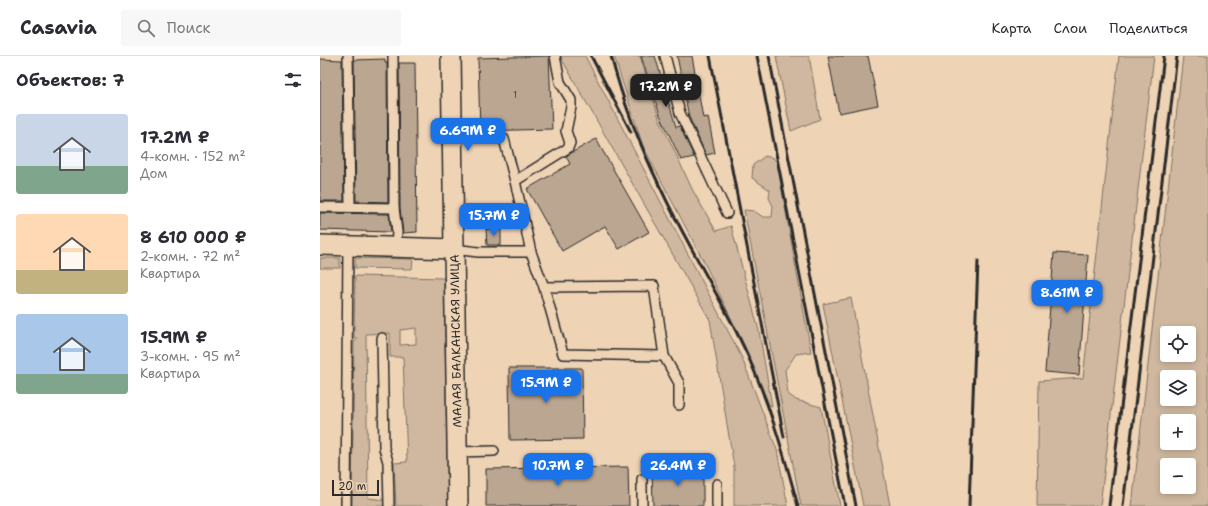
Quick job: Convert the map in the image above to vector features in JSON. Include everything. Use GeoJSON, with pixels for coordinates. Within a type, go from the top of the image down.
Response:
{"type":"FeatureCollection","features":[{"type":"Feature","properties":{"kind":"street","name":"МАЛАЯ БАЛКАНСКАЯ УЛИЦА"},"geometry":{"type":"LineString","coordinates":[[451,56],[458,506]]}},
{"type":"Feature","properties":{"kind":"street"},"geometry":{"type":"LineString","coordinates":[[320,245],[454,248]]}},
{"type":"Feature","properties":{"kind":"lane"},"geometry":{"type":"LineString","coordinates":[[348,56],[350,207]]}},
{"type":"Feature","properties":{"kind":"lane"},"geometry":{"type":"LineString","coordinates":[[393,56],[394,208],[397,232],[396,247]]}},
{"type":"Feature","properties":{"kind":"lane"},"geometry":{"type":"LineString","coordinates":[[515,181],[568,148],[570,143],[566,131],[571,100],[560,82],[555,56]]}},
{"type":"Feature","properties":{"kind":"lane"},"geometry":{"type":"LineString","coordinates":[[665,56],[680,113],[727,213]]}},
{"type":"Feature","properties":{"kind":"lane"},"geometry":{"type":"LineString","coordinates":[[504,139],[531,252],[544,287],[563,354],[664,356]]}},
{"type":"Feature","properties":{"kind":"lane"},"geometry":{"type":"LineString","coordinates":[[320,207],[394,208]]}},
{"type":"Feature","properties":{"kind":"lane"},"geometry":{"type":"LineString","coordinates":[[346,506],[348,246]]}},
{"type":"Feature","properties":{"kind":"lane"},"geometry":{"type":"LineString","coordinates":[[454,248],[478,252],[531,252]]}},
{"type":"Feature","properties":{"kind":"lane"},"geometry":{"type":"LineString","coordinates":[[544,287],[654,286],[664,356],[678,383],[679,405]]}},
{"type":"Feature","properties":{"kind":"lane"},"geometry":{"type":"LineString","coordinates":[[382,338],[384,448],[388,462],[389,506]]}},
{"type":"Feature","properties":{"kind":"lane"},"geometry":{"type":"LineString","coordinates":[[457,452],[494,451]]}},
{"type":"Feature","properties":{"kind":"lane"},"geometry":{"type":"LineString","coordinates":[[642,479],[642,506]]}},
{"type":"Feature","properties":{"kind":"lane"},"geometry":{"type":"LineString","coordinates":[[717,484],[717,506]]}},
{"type":"Feature","properties":{"kind":"shaded area"},"geometry":{"type":"Polygon","coordinates":[[[560,56],[585,56],[742,358],[777,450],[788,506],[734,506],[734,467],[710,320],[560,56]]]}},
{"type":"Feature","properties":{"kind":"shaded area"},"geometry":{"type":"Polygon","coordinates":[[[614,56],[640,56],[659,118],[693,191],[716,231],[731,226],[759,331],[772,406],[769,405],[747,351],[704,262],[643,146],[614,56]]]}},
{"type":"Feature","properties":{"kind":"shaded area"},"geometry":{"type":"Polygon","coordinates":[[[776,56],[809,56],[820,119],[791,131],[776,56]]]}},
{"type":"Feature","properties":{"kind":"shaded area"},"geometry":{"type":"Polygon","coordinates":[[[1119,56],[1154,56],[1100,506],[1037,506],[1039,381],[1083,378],[1119,56]]]}},
{"type":"Feature","properties":{"kind":"shaded area"},"geometry":{"type":"Polygon","coordinates":[[[1183,56],[1208,56],[1208,506],[1132,506],[1183,56]]]}},
{"type":"Feature","properties":{"kind":"shaded area"},"geometry":{"type":"Polygon","coordinates":[[[765,156],[773,158],[777,162],[811,352],[796,354],[785,370],[788,394],[796,400],[821,407],[840,506],[801,506],[744,210],[754,211],[763,217],[772,217],[773,206],[769,198],[770,190],[752,178],[753,165],[765,156]]]}},
{"type":"Feature","properties":{"kind":"shaded area"},"geometry":{"type":"Polygon","coordinates":[[[320,258],[340,258],[340,268],[320,268],[320,258]]]}},
{"type":"Feature","properties":{"kind":"shaded area"},"geometry":{"type":"Polygon","coordinates":[[[355,258],[413,259],[412,269],[355,268],[355,258]]]}},
{"type":"Feature","properties":{"kind":"shaded area"},"geometry":{"type":"Polygon","coordinates":[[[355,276],[444,278],[448,506],[396,506],[394,463],[407,462],[403,357],[390,357],[390,333],[366,334],[368,498],[384,500],[384,506],[352,506],[354,341],[356,341],[357,338],[354,338],[355,276]],[[416,328],[400,330],[400,345],[416,344],[416,328]]]}},
{"type":"Feature","properties":{"kind":"shaded area"},"geometry":{"type":"Polygon","coordinates":[[[851,298],[890,506],[863,506],[823,304],[851,298]]]}},
{"type":"Feature","properties":{"kind":"building"},"geometry":{"type":"Polygon","coordinates":[[[549,56],[552,129],[480,131],[478,58],[549,56]]]}},
{"type":"Feature","properties":{"kind":"building"},"geometry":{"type":"Polygon","coordinates":[[[641,56],[655,56],[676,127],[680,126],[694,157],[681,160],[660,115],[641,56]]]}},
{"type":"Feature","properties":{"kind":"building"},"geometry":{"type":"Polygon","coordinates":[[[677,56],[692,56],[703,118],[708,117],[715,153],[706,155],[689,117],[677,56]]]}},
{"type":"Feature","properties":{"kind":"building"},"geometry":{"type":"Polygon","coordinates":[[[828,56],[868,56],[878,105],[839,113],[828,56]]]}},
{"type":"Feature","properties":{"kind":"building"},"geometry":{"type":"Polygon","coordinates":[[[320,59],[342,60],[344,201],[320,201],[320,59]]]}},
{"type":"Feature","properties":{"kind":"building"},"geometry":{"type":"Polygon","coordinates":[[[385,59],[385,63],[387,63],[388,202],[356,201],[354,60],[385,59]]]}},
{"type":"Feature","properties":{"kind":"building"},"geometry":{"type":"Polygon","coordinates":[[[399,63],[415,63],[417,232],[403,233],[400,208],[399,63]]]}},
{"type":"Feature","properties":{"kind":"building"},"geometry":{"type":"Polygon","coordinates":[[[596,139],[649,232],[619,249],[605,226],[562,251],[527,189],[570,164],[566,156],[596,139]]]}},
{"type":"Feature","properties":{"kind":"building"},"geometry":{"type":"Polygon","coordinates":[[[320,213],[389,214],[391,232],[320,230],[320,213]]]}},
{"type":"Feature","properties":{"kind":"building"},"geometry":{"type":"Polygon","coordinates":[[[486,229],[501,229],[501,245],[487,245],[486,229]]]}},
{"type":"Feature","properties":{"kind":"building"},"geometry":{"type":"Polygon","coordinates":[[[1054,253],[1088,255],[1079,375],[1045,372],[1054,253]]]}},
{"type":"Feature","properties":{"kind":"building"},"geometry":{"type":"Polygon","coordinates":[[[509,368],[582,368],[583,439],[510,440],[509,368]]]}},
{"type":"Feature","properties":{"kind":"building"},"geometry":{"type":"Polygon","coordinates":[[[628,467],[629,506],[486,506],[486,469],[628,467]]]}},
{"type":"Feature","properties":{"kind":"building"},"geometry":{"type":"Polygon","coordinates":[[[652,468],[703,469],[703,506],[653,506],[652,468]]]}},
{"type":"Feature","properties":{"kind":"railway"},"geometry":{"type":"LineString","coordinates":[[591,56],[631,132]]}},
{"type":"Feature","properties":{"kind":"railway"},"geometry":{"type":"LineString","coordinates":[[611,56],[627,108],[654,175],[672,212],[716,293],[755,372],[776,429],[798,506]]}},
{"type":"Feature","properties":{"kind":"railway"},"geometry":{"type":"LineString","coordinates":[[710,56],[784,437]]}},
{"type":"Feature","properties":{"kind":"railway"},"geometry":{"type":"LineString","coordinates":[[757,56],[845,506]]}},
{"type":"Feature","properties":{"kind":"railway"},"geometry":{"type":"LineString","coordinates":[[769,56],[856,506]]}},
{"type":"Feature","properties":{"kind":"railway"},"geometry":{"type":"LineString","coordinates":[[1109,506],[1164,56]]}},
{"type":"Feature","properties":{"kind":"railway"},"geometry":{"type":"LineString","coordinates":[[1123,506],[1177,56]]}},
{"type":"Feature","properties":{"kind":"railway"},"geometry":{"type":"LineString","coordinates":[[969,506],[978,261]]}}]}
